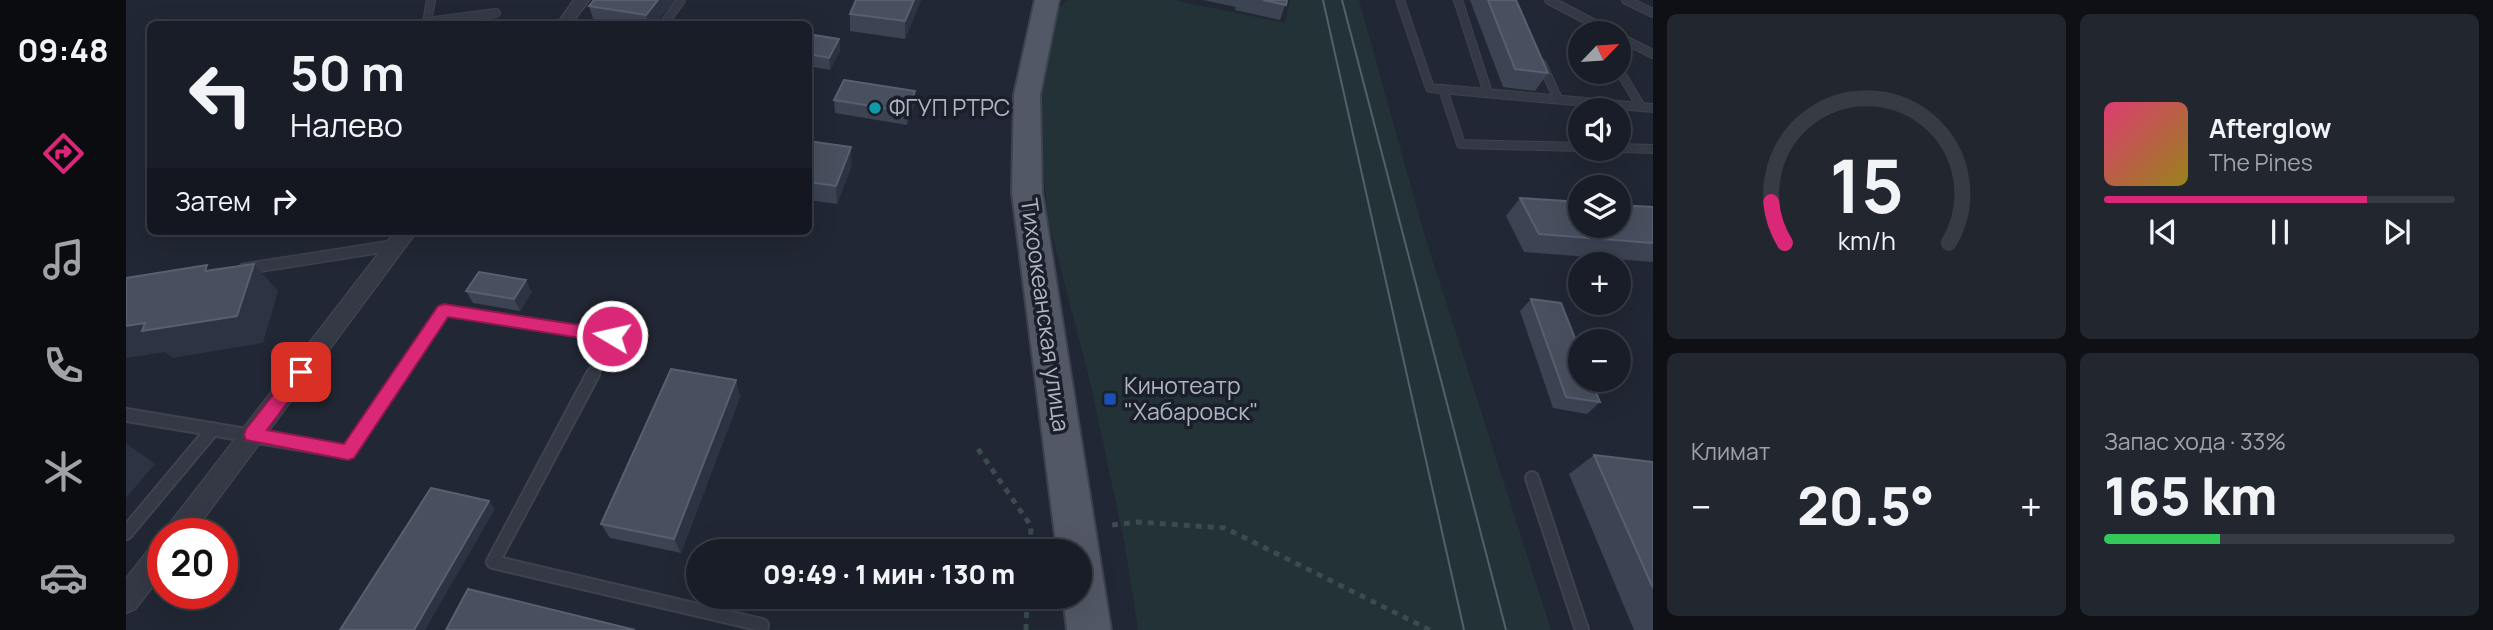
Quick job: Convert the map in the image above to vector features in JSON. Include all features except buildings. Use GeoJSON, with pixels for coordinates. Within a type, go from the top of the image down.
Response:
{"type":"FeatureCollection","features":[{"type":"Feature","properties":{"kind":"main road","name":"Тихоокеанская улица"},"geometry":{"type":"LineString","coordinates":[[1048,0],[1027,95],[1027,192],[1079,540],[1089,630]]}},
{"type":"Feature","properties":{"kind":"street"},"geometry":{"type":"LineString","coordinates":[[566,21],[582,0]]}},
{"type":"Feature","properties":{"kind":"street"},"geometry":{"type":"LineString","coordinates":[[189,518],[402,238]]}},
{"type":"Feature","properties":{"kind":"street"},"geometry":{"type":"LineString","coordinates":[[126,600],[147,573]]}},
{"type":"Feature","properties":{"kind":"lane"},"geometry":{"type":"LineString","coordinates":[[427,21],[431,0]]}},
{"type":"Feature","properties":{"kind":"lane"},"geometry":{"type":"LineString","coordinates":[[666,21],[681,0]]}},
{"type":"Feature","properties":{"kind":"lane"},"geometry":{"type":"LineString","coordinates":[[1400,0],[1430,88],[1653,108]]}},
{"type":"Feature","properties":{"kind":"lane"},"geometry":{"type":"LineString","coordinates":[[1458,0],[1488,93]]}},
{"type":"Feature","properties":{"kind":"lane"},"geometry":{"type":"LineString","coordinates":[[1549,0],[1588,21]]}},
{"type":"Feature","properties":{"kind":"lane"},"geometry":{"type":"LineString","coordinates":[[1626,0],[1653,13]]}},
{"type":"Feature","properties":{"kind":"lane"},"geometry":{"type":"LineString","coordinates":[[435,21],[496,13]]}},
{"type":"Feature","properties":{"kind":"lane"},"geometry":{"type":"LineString","coordinates":[[1631,43],[1653,54]]}},
{"type":"Feature","properties":{"kind":"lane"},"geometry":{"type":"LineString","coordinates":[[1536,50],[1558,99]]}},
{"type":"Feature","properties":{"kind":"lane"},"geometry":{"type":"LineString","coordinates":[[1627,84],[1641,107]]}},
{"type":"Feature","properties":{"kind":"lane"},"geometry":{"type":"LineString","coordinates":[[1443,89],[1461,144],[1568,147]]}},
{"type":"Feature","properties":{"kind":"lane"},"geometry":{"type":"LineString","coordinates":[[1631,148],[1653,149]]}},
{"type":"Feature","properties":{"kind":"lane"},"geometry":{"type":"LineString","coordinates":[[233,271],[402,238]]}},
{"type":"Feature","properties":{"kind":"lane"},"geometry":{"type":"LineString","coordinates":[[126,415],[348,452],[444,310],[612,336],[493,562],[762,625],[761,630]]}},
{"type":"Feature","properties":{"kind":"lane"},"geometry":{"type":"LineString","coordinates":[[126,533],[212,429]]}},
{"type":"Feature","properties":{"kind":"lane"},"geometry":{"type":"LineString","coordinates":[[1532,478],[1582,630]]}},
{"type":"Feature","properties":{"kind":"path"},"geometry":{"type":"LineString","coordinates":[[978,449],[1031,526],[1030,539]]}},
{"type":"Feature","properties":{"kind":"path"},"geometry":{"type":"LineString","coordinates":[[1112,525],[1138,522],[1225,528],[1430,630]]}},
{"type":"Feature","properties":{"kind":"path"},"geometry":{"type":"LineString","coordinates":[[1026,630],[1027,609]]}},
{"type":"Feature","properties":{"kind":"shaded area"},"geometry":{"type":"Polygon","coordinates":[[[1068,0],[1173,0],[1285,23],[1290,0],[1359,0],[1424,233],[1551,630],[1138,630],[1125,546],[1092,390],[1048,219],[1039,124],[1044,55],[1056,10],[1068,0]]]}},
{"type":"Feature","properties":{"kind":"tram line"},"geometry":{"type":"LineString","coordinates":[[1323,0],[1464,630]]}},
{"type":"Feature","properties":{"kind":"tram line"},"geometry":{"type":"LineString","coordinates":[[1342,0],[1506,630]]}},
{"type":"Feature","properties":{"kind":"place","name":"ФГУП РТРС"},"geometry":{"type":"Point","coordinates":[875,108]}},
{"type":"Feature","properties":{"kind":"place","name":"Кинотеатр \"Хабаровск\""},"geometry":{"type":"Point","coordinates":[1110,399]}},
{"type":"Feature","properties":{"kind":"route"},"geometry":{"type":"LineString","coordinates":[[301,372],[253,435],[348,452],[444,310],[612,336]]}}]}
